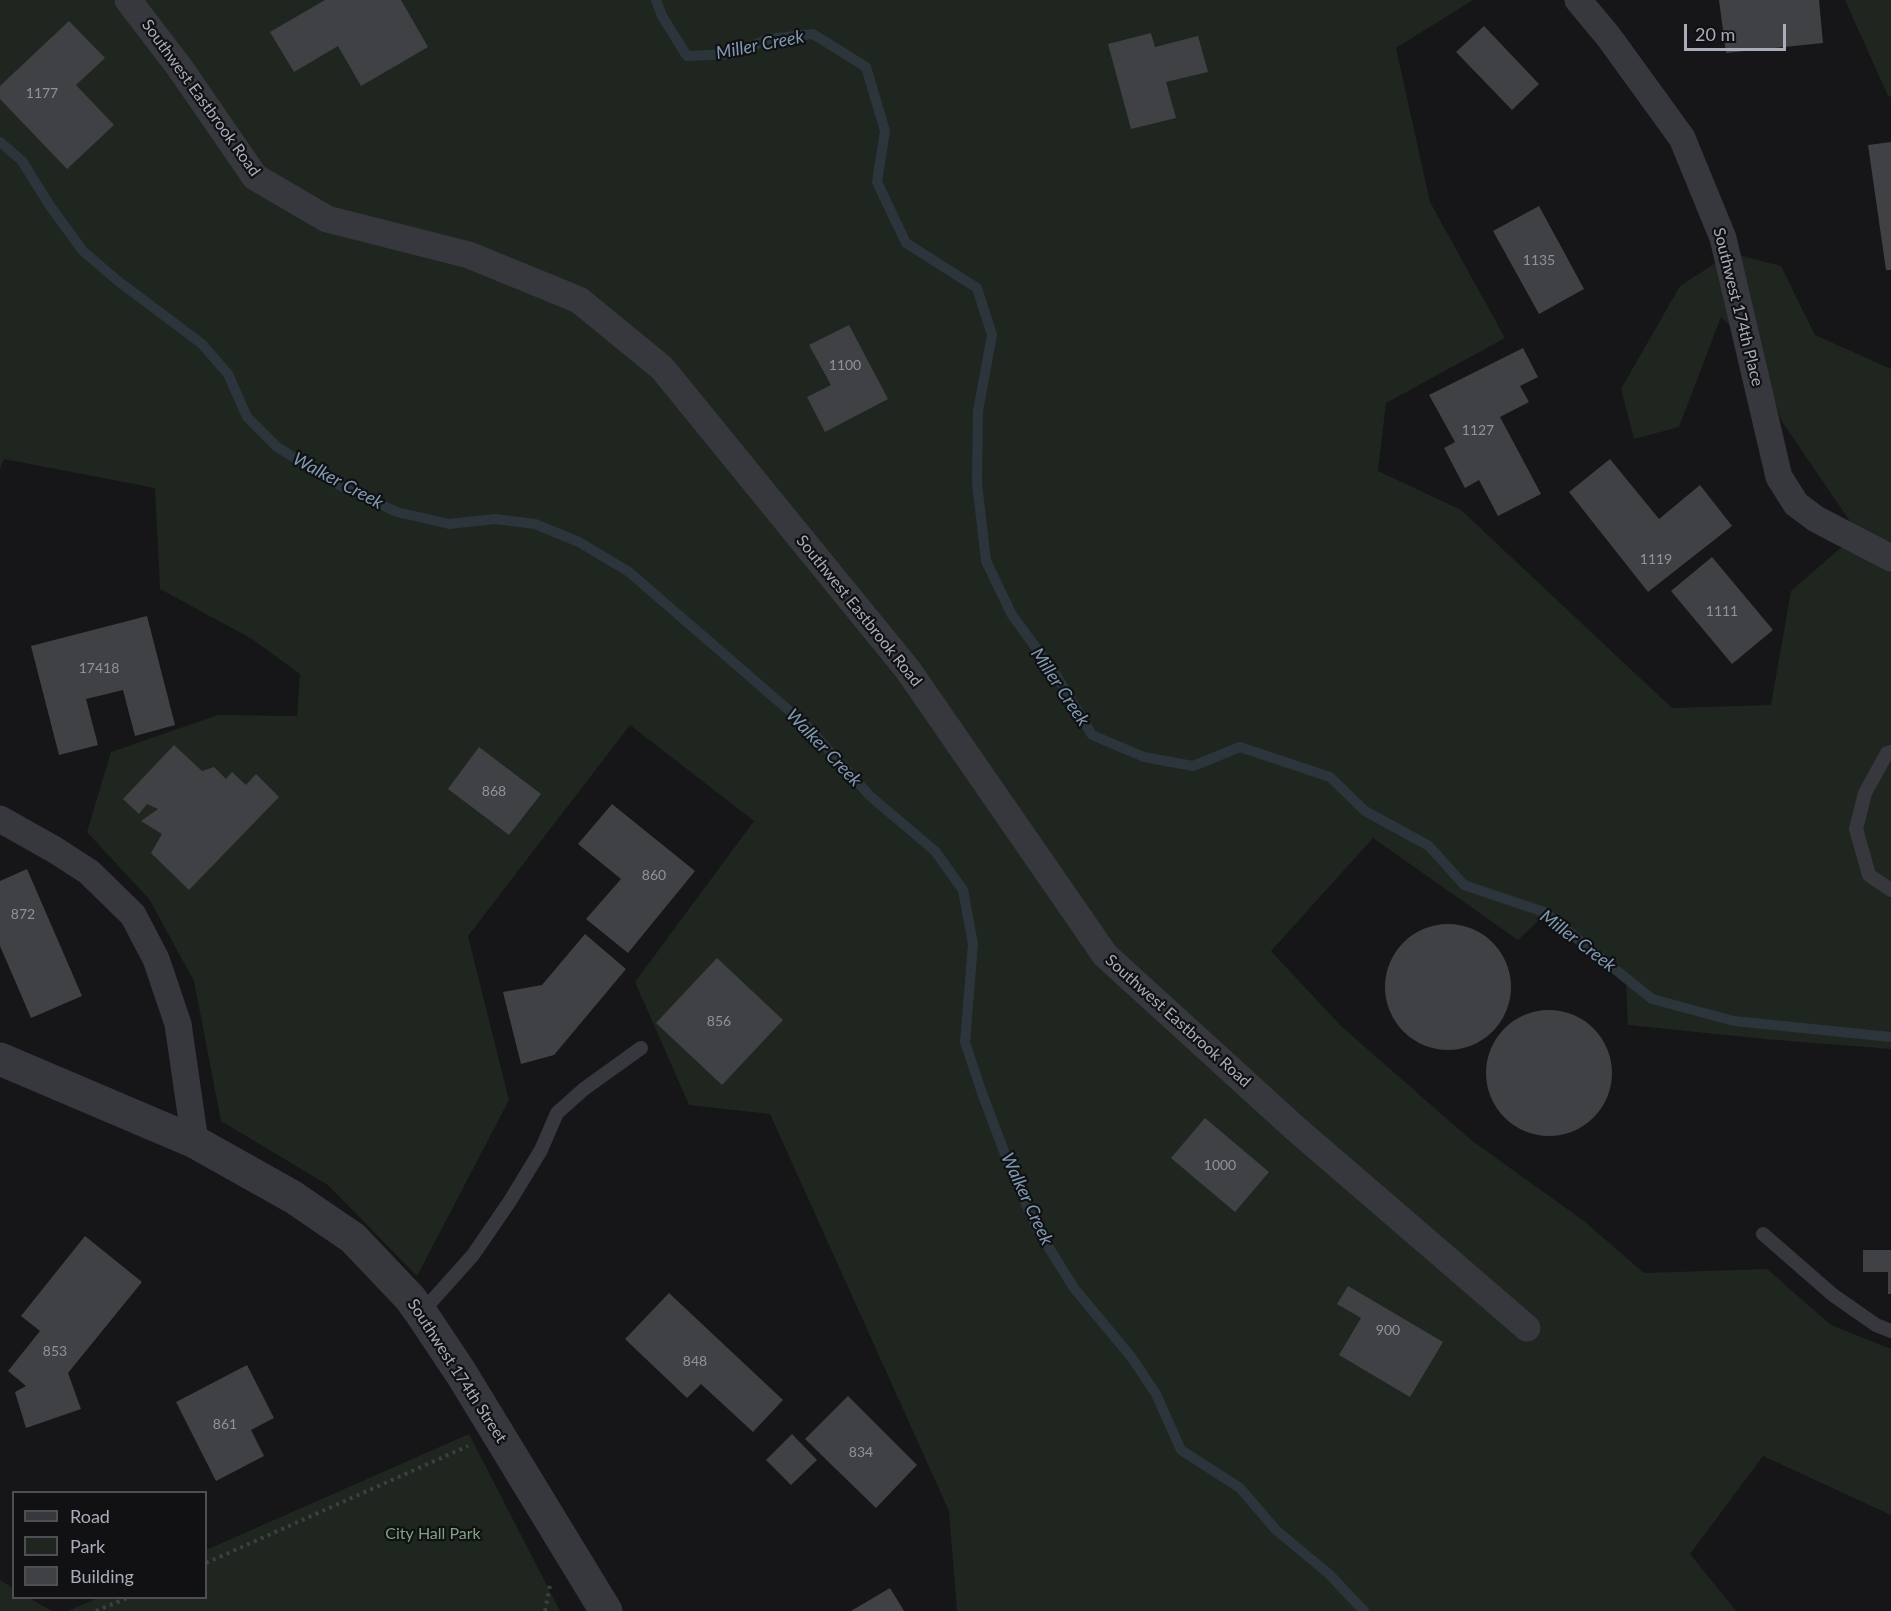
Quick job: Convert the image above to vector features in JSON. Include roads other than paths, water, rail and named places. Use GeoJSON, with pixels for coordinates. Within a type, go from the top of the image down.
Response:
{"type":"FeatureCollection","features":[{"type":"Feature","properties":{"kind":"street","name":"Southwest Eastbrook Road"},"geometry":{"type":"LineString","coordinates":[[129,0],[180,68],[255,177],[327,219],[470,255],[579,300],[662,368],[908,670],[1105,955],[1296,1129],[1527,1328]]}},
{"type":"Feature","properties":{"kind":"street","name":"Southwest 174th Place"},"geometry":{"type":"LineString","coordinates":[[1578,0],[1608,36],[1682,138],[1723,238],[1779,477],[1796,504],[1816,519],[1891,558]]}},
{"type":"Feature","properties":{"kind":"street"},"geometry":{"type":"LineString","coordinates":[[0,819],[89,872],[133,915],[156,959],[178,1024],[195,1142]]}},
{"type":"Feature","properties":{"kind":"street","name":"Southwest 174th Street"},"geometry":{"type":"LineString","coordinates":[[0,1059],[195,1142],[294,1197],[353,1238],[410,1298],[421,1313],[461,1373],[606,1611]]}},
{"type":"Feature","properties":{"kind":"lane"},"geometry":{"type":"LineString","coordinates":[[1891,752],[1887,753],[1865,793],[1856,829],[1869,875],[1891,890]]}},
{"type":"Feature","properties":{"kind":"lane"},"geometry":{"type":"LineString","coordinates":[[421,1313],[473,1255],[510,1201],[541,1150],[557,1113],[584,1089],[641,1048]]}},
{"type":"Feature","properties":{"kind":"lane"},"geometry":{"type":"LineString","coordinates":[[1763,1234],[1833,1295],[1876,1325],[1891,1330]]}},
{"type":"Feature","properties":{"kind":"waterway","name":"Miller Creek"},"geometry":{"type":"LineString","coordinates":[[656,0],[662,16],[687,56],[732,54],[769,39],[813,34],[866,67],[885,131],[877,182],[906,243],[977,288],[992,335],[978,411],[977,483],[986,561],[1012,615],[1056,675],[1092,735],[1144,757],[1193,766],[1240,747],[1330,777],[1365,811],[1429,846],[1464,885],[1544,912],[1652,999],[1734,1021],[1891,1037]]}},
{"type":"Feature","properties":{"kind":"waterway","name":"Walker Creek"},"geometry":{"type":"LineString","coordinates":[[0,142],[22,161],[50,206],[83,251],[118,281],[202,344],[228,374],[247,417],[277,447],[339,485],[397,512],[449,524],[495,519],[535,524],[579,542],[629,572],[807,726],[870,796],[935,851],[963,890],[973,944],[965,1042],[1014,1178],[1039,1232],[1074,1288],[1132,1358],[1156,1394],[1181,1450],[1240,1488],[1276,1530],[1329,1574],[1364,1611]]}},
{"type":"Feature","properties":{"kind":"park label","name":"City Hall Park"},"geometry":{"type":"Point","coordinates":[433,1534]}}]}
